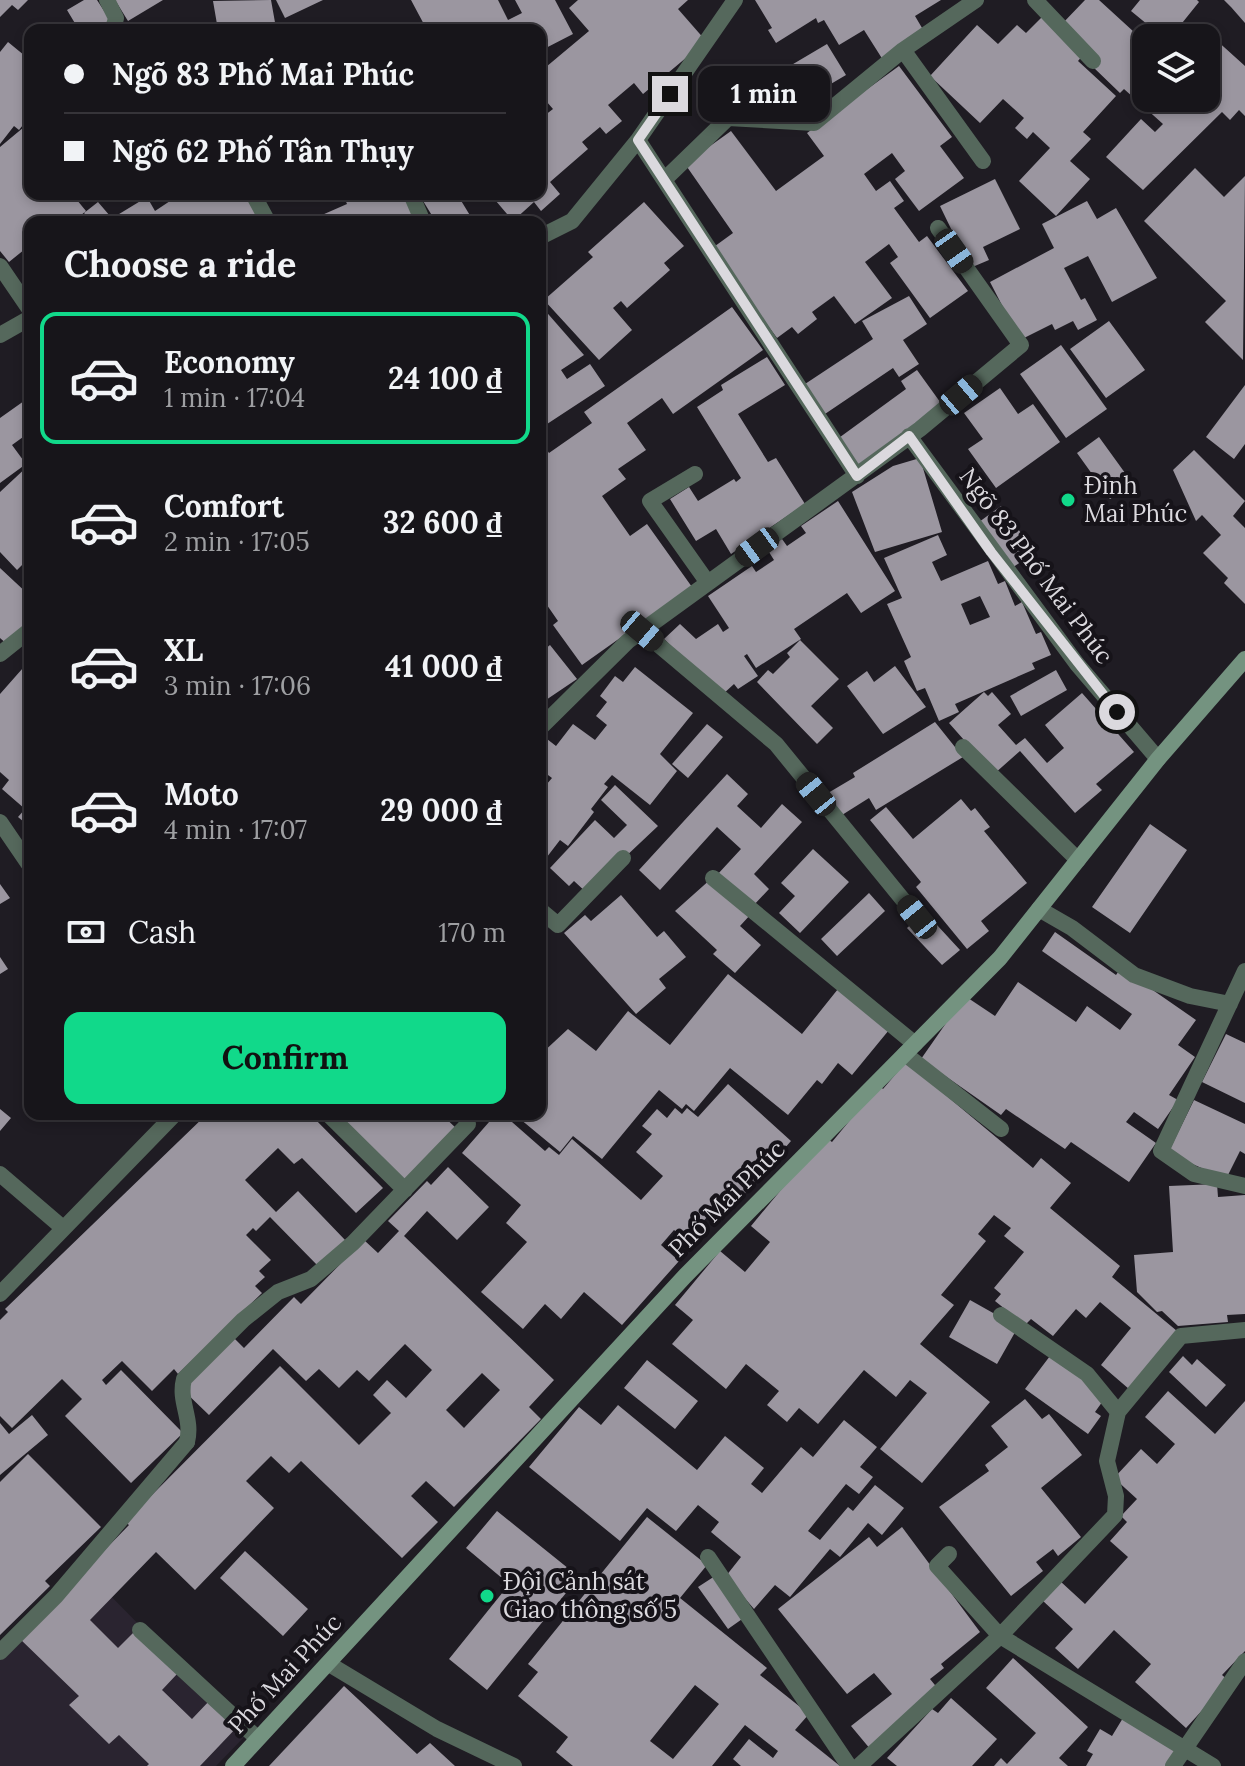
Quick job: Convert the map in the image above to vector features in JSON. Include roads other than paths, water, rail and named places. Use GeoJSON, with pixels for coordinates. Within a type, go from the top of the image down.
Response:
{"type":"FeatureCollection","features":[{"type":"Feature","properties":{"kind":"street"},"geometry":{"type":"LineString","coordinates":[[107,0],[116,18],[114,24]]}},
{"type":"Feature","properties":{"kind":"street"},"geometry":{"type":"LineString","coordinates":[[546,234],[572,221],[638,140],[735,0]]}},
{"type":"Feature","properties":{"kind":"street"},"geometry":{"type":"LineString","coordinates":[[664,180],[728,118],[814,123],[903,50],[976,0]]}},
{"type":"Feature","properties":{"kind":"street"},"geometry":{"type":"LineString","coordinates":[[1035,0],[1093,61]]}},
{"type":"Feature","properties":{"kind":"street"},"geometry":{"type":"LineString","coordinates":[[903,50],[983,161]]}},
{"type":"Feature","properties":{"kind":"street"},"geometry":{"type":"LineString","coordinates":[[638,140],[857,476]]}},
{"type":"Feature","properties":{"kind":"street"},"geometry":{"type":"LineString","coordinates":[[546,722],[642,631],[857,476],[1021,345],[938,228]]}},
{"type":"Feature","properties":{"kind":"street"},"geometry":{"type":"LineString","coordinates":[[0,266],[24,301]]}},
{"type":"Feature","properties":{"kind":"street"},"geometry":{"type":"LineString","coordinates":[[0,335],[24,321]]}},
{"type":"Feature","properties":{"kind":"street","name":"Ngõ 83 Phố Mai Phúc"},"geometry":{"type":"LineString","coordinates":[[915,432],[1077,664],[1158,759]]}},
{"type":"Feature","properties":{"kind":"street"},"geometry":{"type":"LineString","coordinates":[[695,474],[650,501],[708,583]]}},
{"type":"Feature","properties":{"kind":"street"},"geometry":{"type":"LineString","coordinates":[[642,631],[776,744],[917,917]]}},
{"type":"Feature","properties":{"kind":"street"},"geometry":{"type":"LineString","coordinates":[[0,654],[24,635]]}},
{"type":"Feature","properties":{"kind":"street","name":"Phố Mai Phúc"},"geometry":{"type":"LineString","coordinates":[[233,1766],[685,1276],[1000,958],[1158,759],[1245,659]]}},
{"type":"Feature","properties":{"kind":"street"},"geometry":{"type":"LineString","coordinates":[[963,747],[1078,860]]}},
{"type":"Feature","properties":{"kind":"street"},"geometry":{"type":"LineString","coordinates":[[0,822],[24,857]]}},
{"type":"Feature","properties":{"kind":"street"},"geometry":{"type":"LineString","coordinates":[[546,915],[558,925],[623,858]]}},
{"type":"Feature","properties":{"kind":"street"},"geometry":{"type":"LineString","coordinates":[[713,878],[1001,1129]]}},
{"type":"Feature","properties":{"kind":"street"},"geometry":{"type":"LineString","coordinates":[[1039,909],[1072,928],[1134,975],[1190,996],[1230,1004]]}},
{"type":"Feature","properties":{"kind":"street"},"geometry":{"type":"LineString","coordinates":[[1245,971],[1161,1151],[1194,1174],[1245,1186]]}},
{"type":"Feature","properties":{"kind":"street"},"geometry":{"type":"LineString","coordinates":[[0,1294],[169,1120]]}},
{"type":"Feature","properties":{"kind":"street"},"geometry":{"type":"LineString","coordinates":[[334,1120],[405,1190]]}},
{"type":"Feature","properties":{"kind":"street"},"geometry":{"type":"LineString","coordinates":[[0,1652],[56,1596],[187,1442],[189,1418],[182,1402],[184,1379],[243,1320],[278,1292],[311,1279],[353,1243],[468,1124]]}},
{"type":"Feature","properties":{"kind":"street"},"geometry":{"type":"LineString","coordinates":[[0,1174],[63,1228]]}},
{"type":"Feature","properties":{"kind":"street"},"geometry":{"type":"LineString","coordinates":[[1001,1315],[1087,1374],[1118,1412]]}},
{"type":"Feature","properties":{"kind":"street"},"geometry":{"type":"LineString","coordinates":[[859,1766],[1000,1636],[1115,1515],[1116,1496],[1107,1461],[1118,1412],[1181,1336],[1245,1330]]}},
{"type":"Feature","properties":{"kind":"street"},"geometry":{"type":"LineString","coordinates":[[949,1554],[937,1566],[1000,1636],[1213,1766]]}},
{"type":"Feature","properties":{"kind":"street"},"geometry":{"type":"LineString","coordinates":[[708,1557],[849,1766]]}},
{"type":"Feature","properties":{"kind":"street"},"geometry":{"type":"LineString","coordinates":[[140,1630],[257,1738]]}},
{"type":"Feature","properties":{"kind":"street"},"geometry":{"type":"LineString","coordinates":[[1173,1766],[1245,1661]]}},
{"type":"Feature","properties":{"kind":"street"},"geometry":{"type":"LineString","coordinates":[[329,1664],[437,1729],[514,1766]]}},
{"type":"Feature","properties":{"kind":"place","name":"Đinh Mai Phúc"},"geometry":{"type":"Point","coordinates":[1068,500]}},
{"type":"Feature","properties":{"kind":"place","name":"Đội Cảnh sát Giao thông số 5"},"geometry":{"type":"Point","coordinates":[487,1596]}}]}
